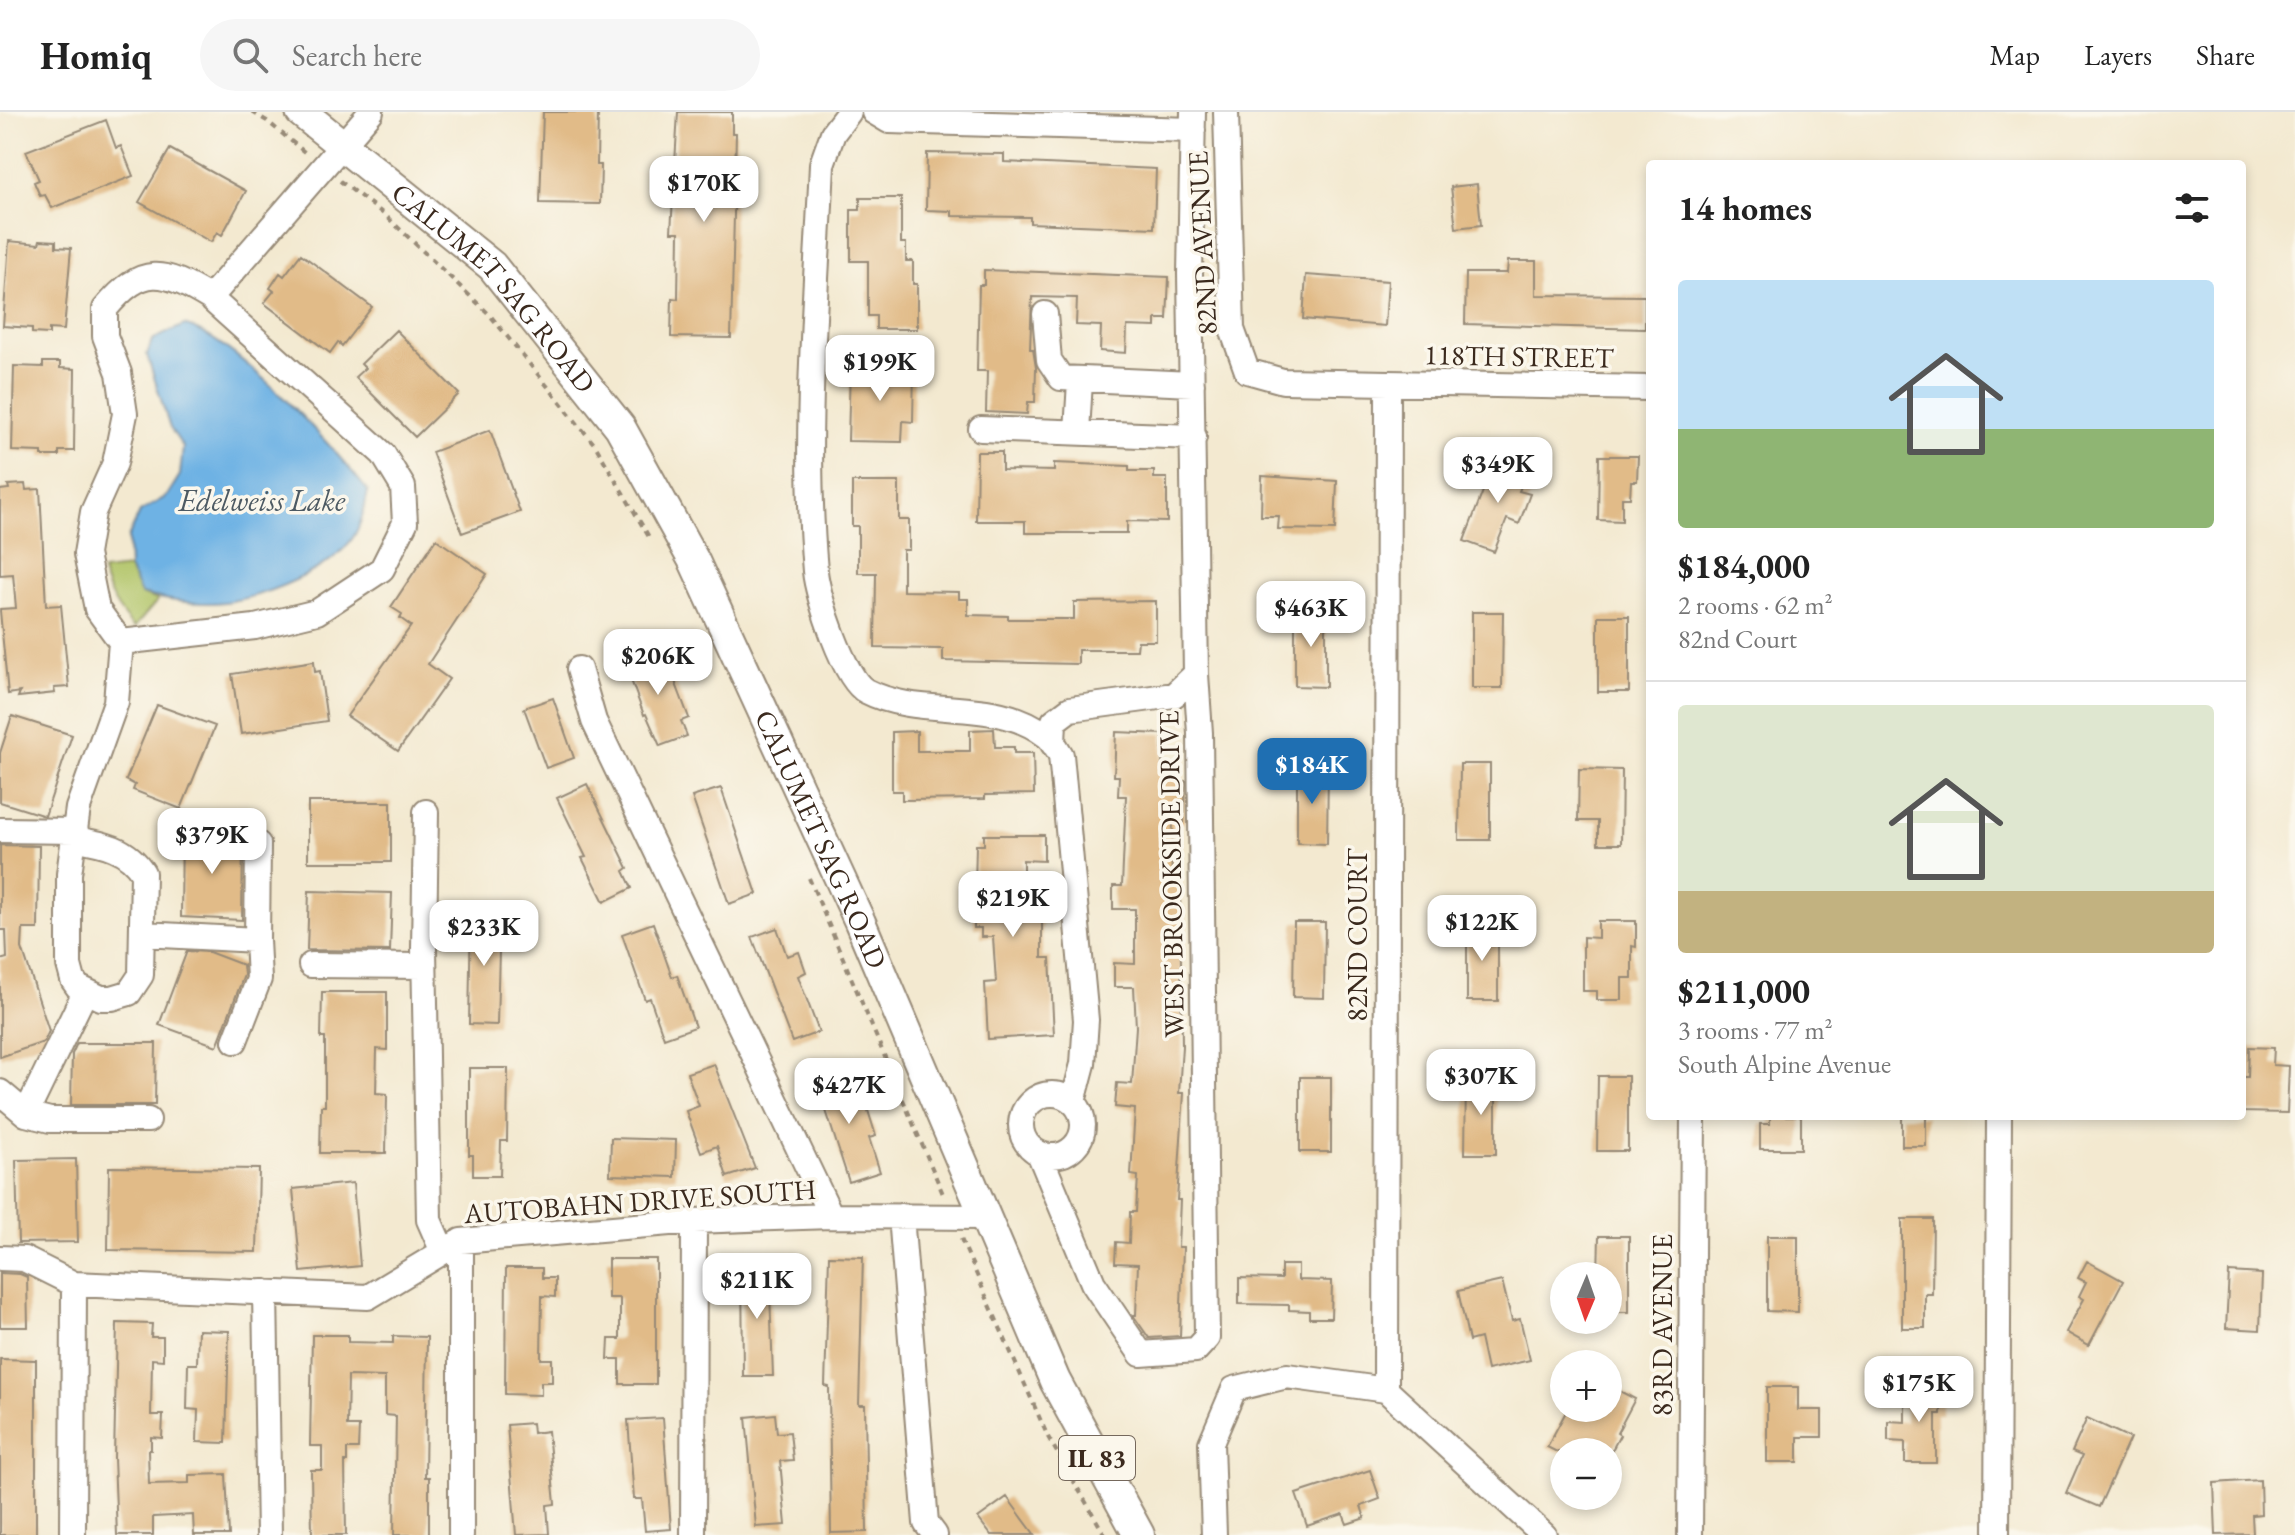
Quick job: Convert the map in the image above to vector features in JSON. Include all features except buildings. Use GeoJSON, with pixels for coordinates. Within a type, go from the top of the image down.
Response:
{"type":"FeatureCollection","features":[{"type":"Feature","properties":{"kind":"main road","name":"CALUMET SAG ROAD"},"geometry":{"type":"LineString","coordinates":[[301,112],[492,266],[620,427],[694,561],[860,922],[1055,1381],[1139,1535]]}},
{"type":"Feature","properties":{"kind":"street"},"geometry":{"type":"LineString","coordinates":[[210,298],[371,112]]}},
{"type":"Feature","properties":{"kind":"street"},"geometry":{"type":"LineString","coordinates":[[849,112],[833,133],[822,164],[809,463],[815,575],[841,660],[862,690],[890,701],[1012,717],[1048,737],[1061,755],[1086,1020],[1083,1064],[1073,1102]]}},
{"type":"Feature","properties":{"kind":"street"},"geometry":{"type":"LineString","coordinates":[[874,112],[889,121],[1193,121]]}},
{"type":"Feature","properties":{"kind":"street","name":"82ND AVENUE"},"geometry":{"type":"LineString","coordinates":[[1226,112],[1232,329],[1247,371],[1283,381],[1388,385]]}},
{"type":"Feature","properties":{"kind":"street","name":"WEST BROOKSIDE DRIVE"},"geometry":{"type":"LineString","coordinates":[[1039,1153],[1093,1283],[1141,1354],[1196,1350],[1207,1338],[1200,733],[1196,674],[1190,274],[1193,121]]}},
{"type":"Feature","properties":{"kind":"street"},"geometry":{"type":"LineString","coordinates":[[0,830],[75,835],[127,854],[136,862],[143,873],[141,975],[129,993],[101,998],[85,992],[73,980],[69,965],[69,874],[75,835],[82,794],[116,702],[121,642],[97,609],[86,554],[93,512],[115,463],[125,414],[119,373],[105,336],[105,309],[122,288],[142,276],[164,276],[210,298],[383,454],[403,487],[405,523],[382,569],[317,612],[255,627],[121,642]]}},
{"type":"Feature","properties":{"kind":"street"},"geometry":{"type":"LineString","coordinates":[[1045,314],[1049,360],[1061,378],[1192,384]]}},
{"type":"Feature","properties":{"kind":"street"},"geometry":{"type":"LineString","coordinates":[[1077,432],[1080,381]]}},
{"type":"Feature","properties":{"kind":"street","name":"118TH STREET"},"geometry":{"type":"LineString","coordinates":[[1388,385],[1646,388]]}},
{"type":"Feature","properties":{"kind":"street","name":"82ND COURT"},"geometry":{"type":"LineString","coordinates":[[1386,1390],[1388,385]]}},
{"type":"Feature","properties":{"kind":"street"},"geometry":{"type":"LineString","coordinates":[[981,429],[1194,437]]}},
{"type":"Feature","properties":{"kind":"street"},"geometry":{"type":"LineString","coordinates":[[579,669],[594,721],[831,1216]]}},
{"type":"Feature","properties":{"kind":"street"},"geometry":{"type":"LineString","coordinates":[[1053,744],[1054,721],[1070,709],[1174,695],[1196,674]]}},
{"type":"Feature","properties":{"kind":"street"},"geometry":{"type":"LineString","coordinates":[[426,812],[424,966],[429,1220],[452,1247],[461,1535]]}},
{"type":"Feature","properties":{"kind":"street"},"geometry":{"type":"LineString","coordinates":[[235,1041],[259,979],[258,844]]}},
{"type":"Feature","properties":{"kind":"street"},"geometry":{"type":"LineString","coordinates":[[143,934],[257,940]]}},
{"type":"Feature","properties":{"kind":"street"},"geometry":{"type":"LineString","coordinates":[[311,965],[424,966]]}},
{"type":"Feature","properties":{"kind":"street"},"geometry":{"type":"LineString","coordinates":[[26,1114],[85,992]]}},
{"type":"Feature","properties":{"kind":"street"},"geometry":{"type":"LineString","coordinates":[[0,1092],[26,1114],[50,1120],[148,1120]]}},
{"type":"Feature","properties":{"kind":"street"},"geometry":{"type":"LineString","coordinates":[[1051,1094],[1073,1102],[1084,1121],[1082,1136],[1073,1149],[1064,1155],[1047,1157],[1039,1153],[1023,1137],[1021,1121],[1030,1103],[1037,1097],[1051,1094]]}},
{"type":"Feature","properties":{"kind":"street","name":"83RD AVENUE"},"geometry":{"type":"LineString","coordinates":[[1690,1535],[1693,1120]]}},
{"type":"Feature","properties":{"kind":"street"},"geometry":{"type":"LineString","coordinates":[[1997,1535],[1999,1120]]}},
{"type":"Feature","properties":{"kind":"street","name":"AUTOBAHN DRIVE SOUTH"},"geometry":{"type":"LineString","coordinates":[[74,1284],[368,1297],[452,1247],[694,1221],[831,1216],[985,1217]]}},
{"type":"Feature","properties":{"kind":"street"},"geometry":{"type":"LineString","coordinates":[[901,1216],[926,1523],[935,1535]]}},
{"type":"Feature","properties":{"kind":"street"},"geometry":{"type":"LineString","coordinates":[[693,1535],[694,1221]]}},
{"type":"Feature","properties":{"kind":"street"},"geometry":{"type":"LineString","coordinates":[[0,1258],[24,1259],[74,1284],[73,1535]]}},
{"type":"Feature","properties":{"kind":"street"},"geometry":{"type":"LineString","coordinates":[[265,1292],[269,1535]]}},
{"type":"Feature","properties":{"kind":"street"},"geometry":{"type":"LineString","coordinates":[[1214,1535],[1211,1443],[1234,1389],[1287,1376],[1386,1390],[1544,1535]]}},
{"type":"Feature","properties":{"kind":"path"},"geometry":{"type":"LineString","coordinates":[[252,112],[292,141]]}},
{"type":"Feature","properties":{"kind":"path"},"geometry":{"type":"LineString","coordinates":[[341,182],[385,215],[489,314],[595,445],[651,540]]}},
{"type":"Feature","properties":{"kind":"path"},"geometry":{"type":"LineString","coordinates":[[808,874],[936,1175]]}},
{"type":"Feature","properties":{"kind":"green space"},"geometry":{"type":"Polygon","coordinates":[[[129,568],[141,594],[158,600],[134,628],[114,601],[102,571],[129,568]]]}},
{"type":"Feature","properties":{"kind":"water","name":"Edelweiss Lake"},"geometry":{"type":"Polygon","coordinates":[[[184,325],[206,335],[256,372],[332,448],[368,491],[356,532],[337,555],[284,585],[226,602],[192,603],[141,594],[129,568],[128,538],[140,512],[167,496],[180,475],[183,447],[170,428],[147,355],[152,340],[184,325]]]}}]}
